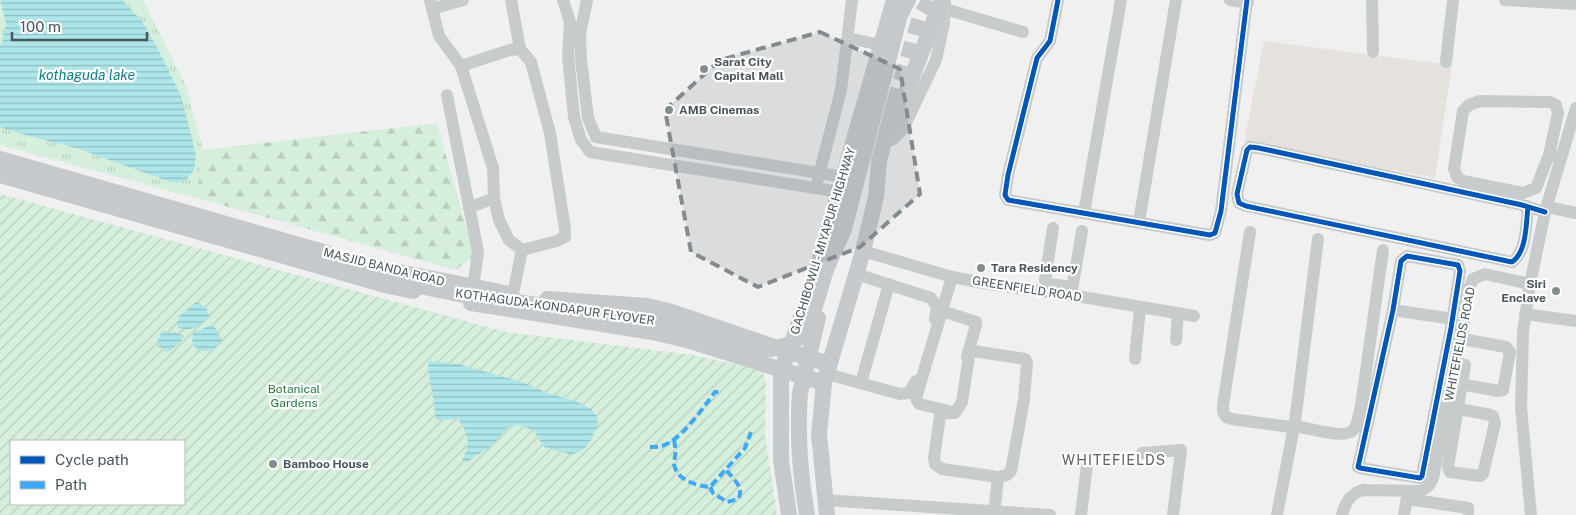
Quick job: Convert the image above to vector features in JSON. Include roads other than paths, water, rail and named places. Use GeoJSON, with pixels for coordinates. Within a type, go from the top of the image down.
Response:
{"type":"FeatureCollection","features":[{"type":"Feature","properties":{"kind":"main road","name":"GACHIBOWLI - MIYAPUR HIGHWAY"},"geometry":{"type":"LineString","coordinates":[[789,515],[781,460],[781,370],[816,272],[894,0]]}},
{"type":"Feature","properties":{"kind":"main road","name":"KOTHAGUDA-KONDAPUR FLYOVER"},"geometry":{"type":"LineString","coordinates":[[807,515],[798,420],[800,393],[818,319],[844,229],[900,15],[908,0]]}},
{"type":"Feature","properties":{"kind":"main road"},"geometry":{"type":"LineString","coordinates":[[879,161],[888,156],[908,87],[944,3]]}},
{"type":"Feature","properties":{"kind":"main road"},"geometry":{"type":"LineString","coordinates":[[826,507],[819,434],[827,374],[863,251],[876,197],[879,161],[894,104]]}},
{"type":"Feature","properties":{"kind":"main road","name":"MASJID BANDA ROAD"},"geometry":{"type":"LineString","coordinates":[[0,159],[386,270],[474,288],[540,298],[669,311],[789,352],[827,374]]}},
{"type":"Feature","properties":{"kind":"main road","name":"MASJID BANDA ROAD"},"geometry":{"type":"LineString","coordinates":[[0,175],[390,286],[481,305],[652,332],[687,340],[781,370],[827,374]]}},
{"type":"Feature","properties":{"kind":"main road","name":"KOTHAGUDA-KONDAPUR FLYOVER"},"geometry":{"type":"LineString","coordinates":[[286,242],[310,254],[419,286],[468,296],[645,318],[712,335],[744,347],[762,350],[785,346],[796,340],[804,332],[815,306],[826,271],[844,229]]}},
{"type":"Feature","properties":{"kind":"street"},"geometry":{"type":"LineString","coordinates":[[463,0],[431,5],[440,36],[461,66],[493,168],[494,198],[499,220],[508,240],[522,250],[557,241],[565,237],[565,230],[550,133],[531,62],[520,49],[511,0]]}},
{"type":"Feature","properties":{"kind":"street"},"geometry":{"type":"LineString","coordinates":[[562,0],[570,22],[568,56],[574,118],[580,140],[590,152],[816,187],[842,184]]}},
{"type":"Feature","properties":{"kind":"street"},"geometry":{"type":"LineString","coordinates":[[587,0],[580,34],[588,118],[596,137],[590,152]]}},
{"type":"Feature","properties":{"kind":"street"},"geometry":{"type":"LineString","coordinates":[[816,187],[841,90],[852,0]]}},
{"type":"Feature","properties":{"kind":"street"},"geometry":{"type":"LineString","coordinates":[[1058,0],[1050,41],[1037,58],[1008,175],[1005,195],[1008,200],[1210,235],[1215,233],[1221,211],[1248,1],[1230,0]]}},
{"type":"Feature","properties":{"kind":"street"},"geometry":{"type":"LineString","coordinates":[[1084,213],[1121,0]]}},
{"type":"Feature","properties":{"kind":"street"},"geometry":{"type":"LineString","coordinates":[[1139,222],[1176,0]]}},
{"type":"Feature","properties":{"kind":"street"},"geometry":{"type":"LineString","coordinates":[[1372,0],[1373,52]]}},
{"type":"Feature","properties":{"kind":"street"},"geometry":{"type":"LineString","coordinates":[[1446,62],[1453,0]]}},
{"type":"Feature","properties":{"kind":"street"},"geometry":{"type":"LineString","coordinates":[[1505,0],[1576,4]]}},
{"type":"Feature","properties":{"kind":"street"},"geometry":{"type":"LineString","coordinates":[[944,3],[1023,32]]}},
{"type":"Feature","properties":{"kind":"street"},"geometry":{"type":"LineString","coordinates":[[848,38],[881,45]]}},
{"type":"Feature","properties":{"kind":"street"},"geometry":{"type":"LineString","coordinates":[[461,66],[510,50],[520,49]]}},
{"type":"Feature","properties":{"kind":"street"},"geometry":{"type":"LineString","coordinates":[[448,95],[478,252],[474,288]]}},
{"type":"Feature","properties":{"kind":"street"},"geometry":{"type":"LineString","coordinates":[[1531,515],[1521,407],[1523,332],[1530,284],[1555,156],[1558,113],[1556,105],[1550,102],[1480,101],[1469,105],[1463,110],[1454,169],[1457,177],[1463,181],[1523,193],[1536,188],[1555,156],[1576,108]]}},
{"type":"Feature","properties":{"kind":"street"},"geometry":{"type":"LineString","coordinates":[[596,137],[820,172],[842,184]]}},
{"type":"Feature","properties":{"kind":"street"},"geometry":{"type":"LineString","coordinates":[[1528,207],[1522,247],[1517,258],[1512,262],[1246,206],[1239,203],[1237,194],[1247,150],[1250,147],[1528,207],[1576,212]]}},
{"type":"Feature","properties":{"kind":"street"},"geometry":{"type":"LineString","coordinates":[[469,208],[494,198]]}},
{"type":"Feature","properties":{"kind":"street"},"geometry":{"type":"LineString","coordinates":[[1053,228],[1044,278],[1045,282],[1069,291],[1082,231]]}},
{"type":"Feature","properties":{"kind":"street"},"geometry":{"type":"LineString","coordinates":[[1250,232],[1223,412],[1226,417],[1232,419],[1342,434],[1350,432],[1355,428],[1361,406],[1383,250]]}},
{"type":"Feature","properties":{"kind":"street"},"geometry":{"type":"LineString","coordinates":[[1277,515],[1295,427],[1318,239]]}},
{"type":"Feature","properties":{"kind":"street"},"geometry":{"type":"LineString","coordinates":[[513,294],[522,250]]}},
{"type":"Feature","properties":{"kind":"street","name":"GREENFIELD ROAD"},"geometry":{"type":"LineString","coordinates":[[863,251],[952,277],[998,286],[1069,291],[1140,308],[1194,316]]}},
{"type":"Feature","properties":{"kind":"street"},"geometry":{"type":"LineString","coordinates":[[1452,408],[1493,416],[1494,423],[1483,474],[1480,476],[1450,472],[1448,470],[1452,408],[1461,384],[1460,271],[1458,265],[1407,256],[1401,261],[1394,310],[1358,464],[1360,468],[1417,478],[1422,476],[1460,326]]}},
{"type":"Feature","properties":{"kind":"street"},"geometry":{"type":"LineString","coordinates":[[827,374],[905,394],[912,390],[937,312],[938,307],[931,298],[856,274]]}},
{"type":"Feature","properties":{"kind":"street","name":"WHITEFIELDS ROAD"},"geometry":{"type":"LineString","coordinates":[[1342,515],[1352,494],[1362,490],[1407,495],[1420,491],[1430,484],[1452,408],[1460,326],[1472,279],[1486,274],[1530,284]]}},
{"type":"Feature","properties":{"kind":"street"},"geometry":{"type":"LineString","coordinates":[[942,311],[974,321],[976,324],[954,406],[949,411],[919,404],[916,398],[952,277]]}},
{"type":"Feature","properties":{"kind":"street"},"geometry":{"type":"LineString","coordinates":[[861,383],[889,284]]}},
{"type":"Feature","properties":{"kind":"street"},"geometry":{"type":"LineString","coordinates":[[1135,359],[1140,308]]}},
{"type":"Feature","properties":{"kind":"street"},"geometry":{"type":"LineString","coordinates":[[1394,310],[1460,326],[1508,347],[1510,355],[1503,390],[1498,391],[1461,384]]}},
{"type":"Feature","properties":{"kind":"street"},"geometry":{"type":"LineString","coordinates":[[1176,340],[1178,313]]}},
{"type":"Feature","properties":{"kind":"street"},"geometry":{"type":"LineString","coordinates":[[1525,314],[1576,321]]}},
{"type":"Feature","properties":{"kind":"street"},"geometry":{"type":"LineString","coordinates":[[973,351],[1025,359],[1027,363],[1024,399],[1010,471],[1007,475],[998,477],[942,469],[935,464],[934,458],[940,416],[942,413],[955,413],[961,405],[969,356],[973,351]]}},
{"type":"Feature","properties":{"kind":"street"},"geometry":{"type":"LineString","coordinates":[[1142,453],[1182,450],[1173,515]]}},
{"type":"Feature","properties":{"kind":"street"},"geometry":{"type":"LineString","coordinates":[[1081,515],[1087,464]]}},
{"type":"Feature","properties":{"kind":"street"},"geometry":{"type":"LineString","coordinates":[[994,513],[998,477]]}},
{"type":"Feature","properties":{"kind":"street"},"geometry":{"type":"LineString","coordinates":[[1404,515],[1407,495],[1468,508],[1468,515]]}},
{"type":"Feature","properties":{"kind":"street"},"geometry":{"type":"LineString","coordinates":[[826,507],[1050,515]]}},
{"type":"Feature","properties":{"kind":"water","name":"kothaguda lake"},"geometry":{"type":"Polygon","coordinates":[[[0,0],[122,0],[142,21],[181,96],[196,157],[194,170],[186,180],[178,183],[168,181],[79,149],[0,127],[0,46],[6,23],[0,0]]]}},
{"type":"Feature","properties":{"kind":"water"},"geometry":{"type":"Polygon","coordinates":[[[196,302],[206,307],[210,317],[191,329],[177,327],[179,316],[196,302]]]}},
{"type":"Feature","properties":{"kind":"water"},"geometry":{"type":"Polygon","coordinates":[[[213,324],[222,340],[212,351],[198,350],[192,344],[193,333],[213,324]]]}},
{"type":"Feature","properties":{"kind":"water"},"geometry":{"type":"Polygon","coordinates":[[[162,331],[175,332],[184,336],[179,344],[167,352],[156,345],[162,331]]]}},
{"type":"Feature","properties":{"kind":"water"},"geometry":{"type":"Polygon","coordinates":[[[428,361],[458,364],[522,382],[550,394],[576,401],[591,409],[597,417],[598,424],[585,448],[572,455],[544,447],[534,431],[520,425],[508,427],[490,447],[465,463],[462,460],[467,449],[468,439],[458,419],[436,420],[428,361]]]}},
{"type":"Feature","properties":{"kind":"tunnel"},"geometry":{"type":"LineString","coordinates":[[894,104],[920,17],[930,0]]}},
{"type":"Feature","properties":{"kind":"place","name":"Sarat City Capital Mall"},"geometry":{"type":"Point","coordinates":[704,69]}},
{"type":"Feature","properties":{"kind":"place","name":"AMB Cinemas"},"geometry":{"type":"Point","coordinates":[669,110]}},
{"type":"Feature","properties":{"kind":"place","name":"Tara Residency"},"geometry":{"type":"Point","coordinates":[981,268]}},
{"type":"Feature","properties":{"kind":"place","name":"Siri Enclave"},"geometry":{"type":"Point","coordinates":[1556,291]}},
{"type":"Feature","properties":{"kind":"place","name":"Bamboo House"},"geometry":{"type":"Point","coordinates":[273,464]}},
{"type":"Feature","properties":{"kind":"district","name":"WHITEFIELDS"},"geometry":{"type":"Point","coordinates":[1114,460]}},
{"type":"Feature","properties":{"kind":"park label","name":"Botanical Gardens"},"geometry":{"type":"Point","coordinates":[294,396]}}]}
